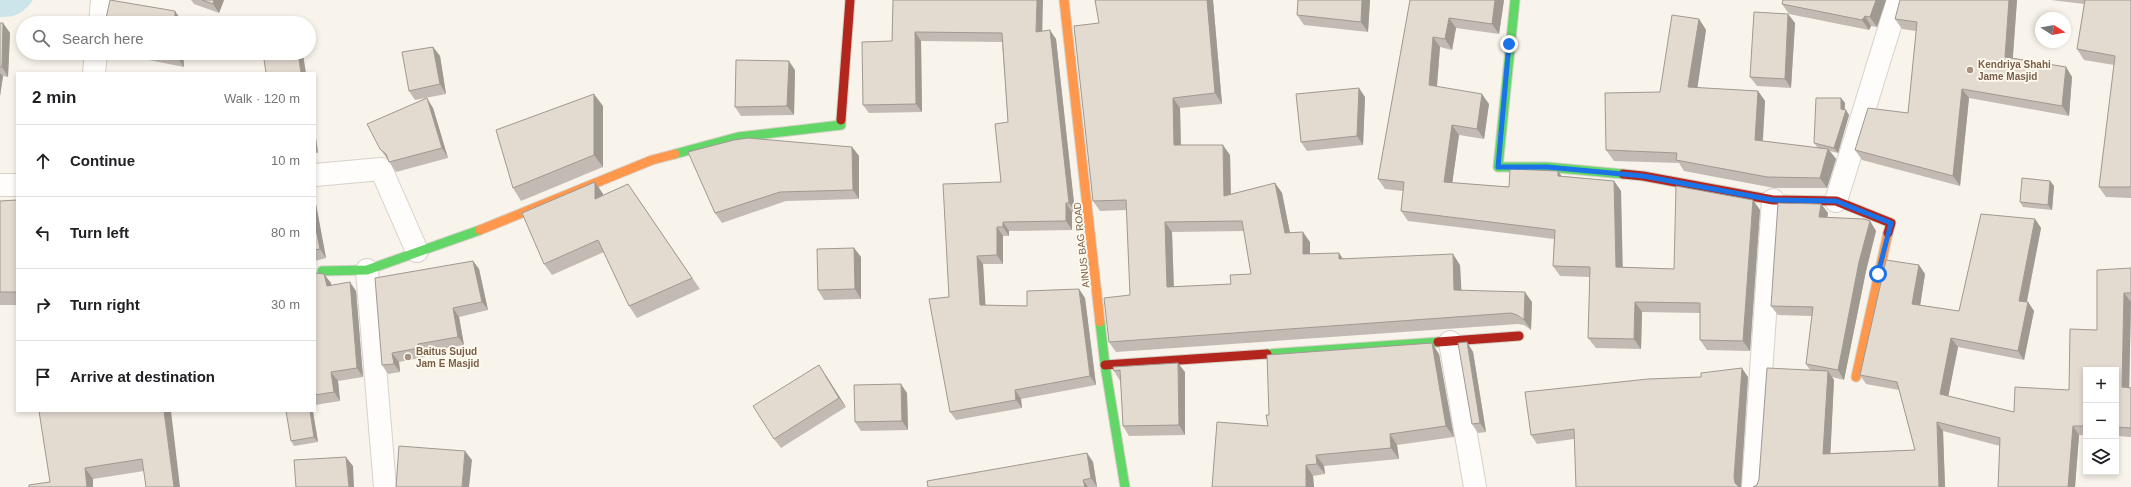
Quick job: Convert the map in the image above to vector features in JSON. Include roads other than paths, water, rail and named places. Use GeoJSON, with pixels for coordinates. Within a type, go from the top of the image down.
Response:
{"type":"FeatureCollection","features":[{"type":"Feature","properties":{"kind":"street"},"geometry":{"type":"LineString","coordinates":[[101,16],[102,0]]}},
{"type":"Feature","properties":{"kind":"street"},"geometry":{"type":"LineString","coordinates":[[322,271],[366,270],[500,223],[652,160],[738,137],[841,125],[850,0]]}},
{"type":"Feature","properties":{"kind":"street","name":"AINUS BAG ROAD"},"geometry":{"type":"LineString","coordinates":[[1064,0],[1105,365],[1125,487]]}},
{"type":"Feature","properties":{"kind":"street"},"geometry":{"type":"LineString","coordinates":[[1515,0],[1498,167],[1547,167],[1643,176],[1773,200],[1836,201],[1891,223],[1878,274],[1856,377]]}},
{"type":"Feature","properties":{"kind":"street"},"geometry":{"type":"LineString","coordinates":[[1836,201],[1898,0]]}},
{"type":"Feature","properties":{"kind":"street"},"geometry":{"type":"LineString","coordinates":[[94,72],[95,60]]}},
{"type":"Feature","properties":{"kind":"street"},"geometry":{"type":"LineString","coordinates":[[316,175],[381,169],[417,251]]}},
{"type":"Feature","properties":{"kind":"street"},"geometry":{"type":"LineString","coordinates":[[0,185],[16,185]]}},
{"type":"Feature","properties":{"kind":"street"},"geometry":{"type":"LineString","coordinates":[[1753,487],[1773,200]]}},
{"type":"Feature","properties":{"kind":"street"},"geometry":{"type":"LineString","coordinates":[[366,270],[385,487]]}},
{"type":"Feature","properties":{"kind":"street"},"geometry":{"type":"LineString","coordinates":[[1105,365],[1519,336]]}},
{"type":"Feature","properties":{"kind":"street"},"geometry":{"type":"LineString","coordinates":[[1450,342],[1475,487]]}},
{"type":"Feature","properties":{"kind":"water"},"geometry":{"type":"Polygon","coordinates":[[[0,0],[33,0],[23,11],[15,15],[0,17],[0,0]]]}},
{"type":"Feature","properties":{"kind":"place","name":"Kendriya Shahi Jame Masjid"},"geometry":{"type":"Point","coordinates":[1970,70]}},
{"type":"Feature","properties":{"kind":"place","name":"Baitus Sujud Jam E Masjid"},"geometry":{"type":"Point","coordinates":[408,357]}}]}
